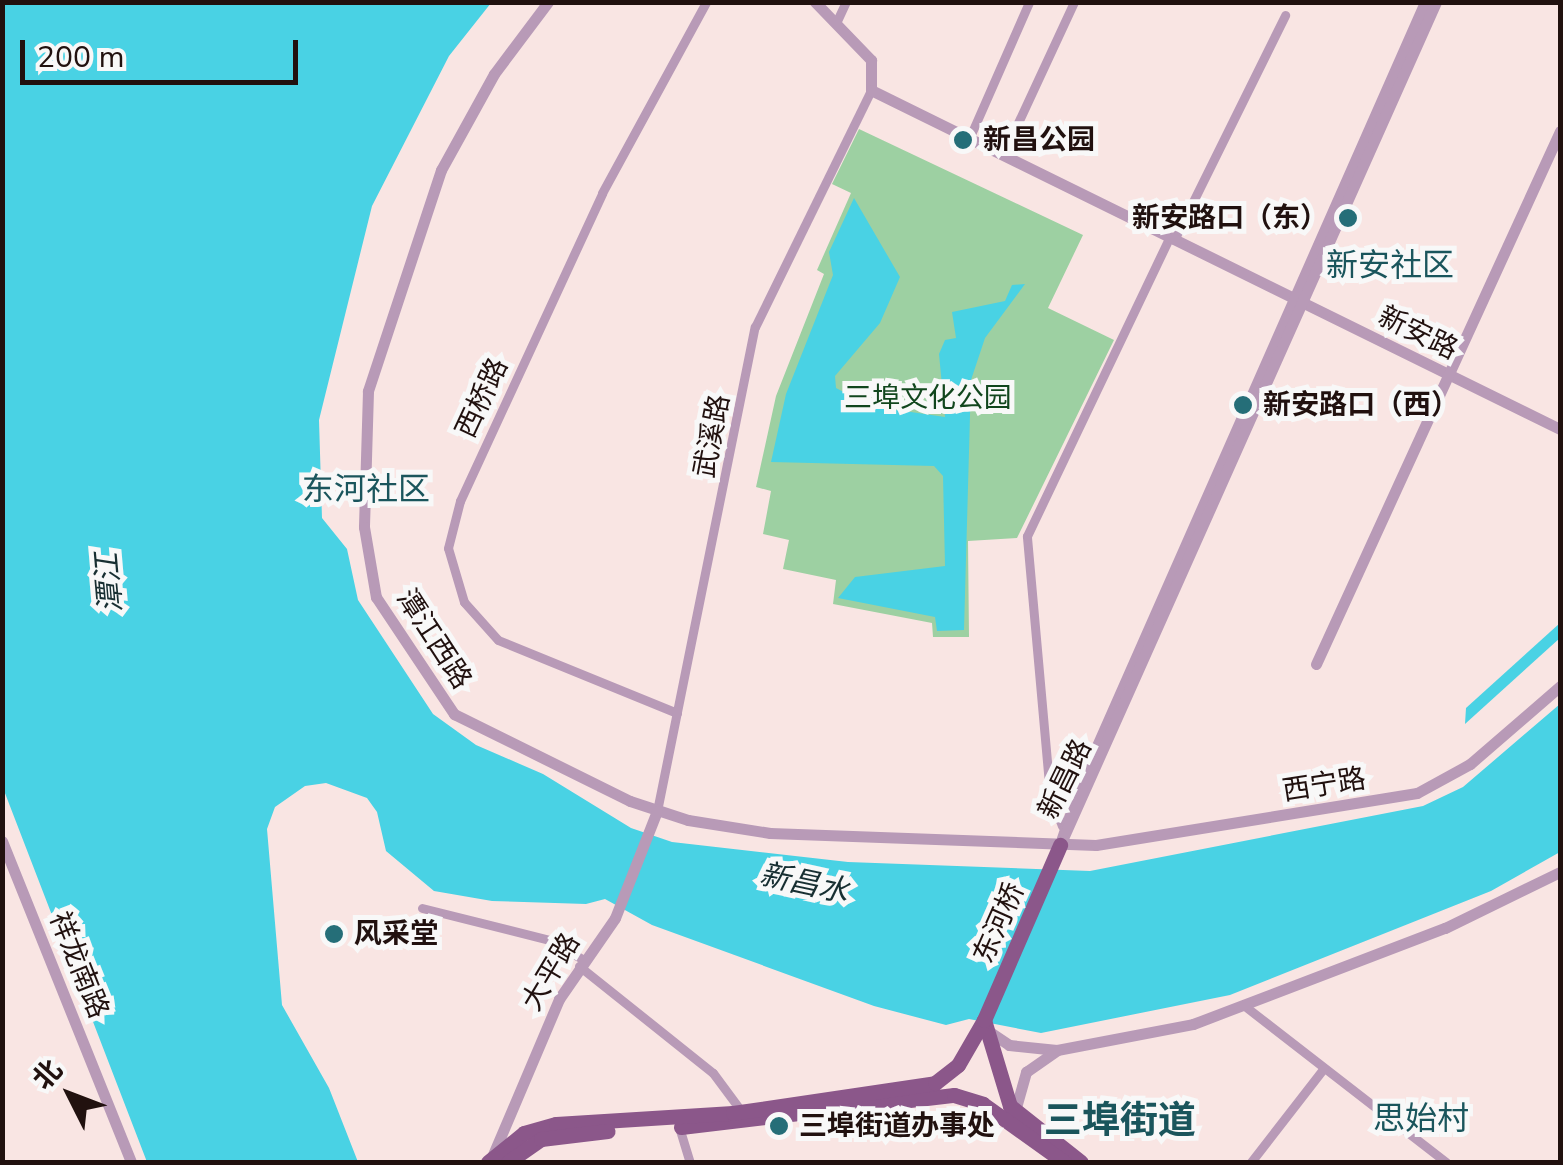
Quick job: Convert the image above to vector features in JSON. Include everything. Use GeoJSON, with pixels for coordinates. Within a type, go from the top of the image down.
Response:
{"type":"FeatureCollection","features":[{"type":"Feature","properties":{"kind":"main road","name":"东河桥"},"geometry":{"type":"LineString","coordinates":[[489,1161],[524,1133],[556,1124],[742,1112],[928,1086],[958,1065],[984,1024],[1060,845]]}},
{"type":"Feature","properties":{"kind":"main road"},"geometry":{"type":"LineString","coordinates":[[984,1024],[996,1068],[1015,1112],[1081,1162]]}},
{"type":"Feature","properties":{"kind":"main road"},"geometry":{"type":"LineString","coordinates":[[519,1159],[556,1135],[679,1127],[968,1098],[992,1087],[996,1068]]}},
{"type":"Feature","properties":{"kind":"main road"},"geometry":{"type":"LineString","coordinates":[[968,1098],[1064,1162]]}},
{"type":"Feature","properties":{"kind":"street","name":"潭江西路"},"geometry":{"type":"LineString","coordinates":[[548,2],[494,74],[442,170],[377,350],[367,410],[366,555],[385,616],[450,710],[657,811],[770,833],[1060,845]]}},
{"type":"Feature","properties":{"kind":"street","name":"西桥路"},"geometry":{"type":"LineString","coordinates":[[677,713],[498,640],[464,602],[448,548],[460,501],[602,193],[706,2]]}},
{"type":"Feature","properties":{"kind":"street"},"geometry":{"type":"LineString","coordinates":[[814,2],[874,65],[871,90]]}},
{"type":"Feature","properties":{"kind":"street"},"geometry":{"type":"LineString","coordinates":[[836,23],[846,2]]}},
{"type":"Feature","properties":{"kind":"street"},"geometry":{"type":"LineString","coordinates":[[969,138],[1029,2]]}},
{"type":"Feature","properties":{"kind":"street"},"geometry":{"type":"LineString","coordinates":[[1003,155],[1074,2]]}},
{"type":"Feature","properties":{"kind":"street"},"geometry":{"type":"LineString","coordinates":[[1062,826],[1050,795],[1027,536],[1287,2]]}},
{"type":"Feature","properties":{"kind":"street","name":"新昌路"},"geometry":{"type":"LineString","coordinates":[[1060,845],[1082,808],[1424,2]]}},
{"type":"Feature","properties":{"kind":"street","name":"新昌路"},"geometry":{"type":"LineString","coordinates":[[1060,845],[1062,826],[1436,2]]}},
{"type":"Feature","properties":{"kind":"street","name":"武溪路"},"geometry":{"type":"LineString","coordinates":[[657,811],[756,327],[871,90]]}},
{"type":"Feature","properties":{"kind":"street","name":"新安路"},"geometry":{"type":"LineString","coordinates":[[871,90],[1560,429]]}},
{"type":"Feature","properties":{"kind":"street"},"geometry":{"type":"LineString","coordinates":[[1316,664],[1560,131]]}},
{"type":"Feature","properties":{"kind":"street","name":"西宁路"},"geometry":{"type":"LineString","coordinates":[[1060,845],[1417,793],[1470,764],[1560,686]]}},
{"type":"Feature","properties":{"kind":"street","name":"大平路"},"geometry":{"type":"LineString","coordinates":[[489,1161],[552,1013],[582,963],[616,918],[657,811]]}},
{"type":"Feature","properties":{"kind":"street","name":"祥龙南路"},"geometry":{"type":"LineString","coordinates":[[2,841],[131,1162]]}},
{"type":"Feature","properties":{"kind":"street"},"geometry":{"type":"LineString","coordinates":[[984,1024],[1009,1045],[1057,1050],[1192,1024],[1246,1007],[1458,922],[1560,872]]}},
{"type":"Feature","properties":{"kind":"street"},"geometry":{"type":"LineString","coordinates":[[422,908],[548,940],[582,963],[713,1073],[742,1112]]}},
{"type":"Feature","properties":{"kind":"street"},"geometry":{"type":"LineString","coordinates":[[1246,1007],[1446,1162]]}},
{"type":"Feature","properties":{"kind":"street"},"geometry":{"type":"LineString","coordinates":[[1015,1112],[1026,1072],[1057,1050]]}},
{"type":"Feature","properties":{"kind":"street"},"geometry":{"type":"LineString","coordinates":[[1251,1162],[1324,1068]]}},
{"type":"Feature","properties":{"kind":"street"},"geometry":{"type":"LineString","coordinates":[[679,1127],[690,1162]]}},
{"type":"Feature","properties":{"kind":"green space","name":"三埠文化公园"},"geometry":{"type":"Polygon","coordinates":[[[859,129],[1083,235],[1048,308],[1114,340],[1017,538],[968,541],[969,637],[933,637],[932,623],[833,604],[836,580],[783,569],[789,540],[763,534],[771,491],[756,487],[776,396],[824,274],[817,270],[851,193],[832,184],[859,129]]]}},
{"type":"Feature","properties":{"kind":"water"},"geometry":{"type":"Polygon","coordinates":[[[2,3],[491,3],[449,56],[372,206],[319,420],[322,518],[347,549],[358,600],[433,714],[476,745],[543,774],[631,828],[672,842],[848,862],[1090,871],[1423,806],[1463,787],[1560,704],[1560,852],[1491,891],[1230,995],[1041,1033],[969,1019],[946,1025],[874,1006],[652,925],[605,899],[586,904],[492,901],[434,891],[386,851],[377,812],[367,798],[326,783],[305,786],[275,807],[267,829],[282,1005],[329,1088],[358,1162],[147,1162],[3,788],[2,3]]]}},
{"type":"Feature","properties":{"kind":"water"},"geometry":{"type":"Polygon","coordinates":[[[854,198],[900,277],[880,323],[835,376],[836,388],[870,406],[945,417],[939,354],[945,340],[956,338],[952,312],[1005,301],[1012,285],[1025,284],[985,338],[971,380],[964,630],[937,631],[935,617],[838,598],[855,577],[945,566],[943,476],[934,466],[771,462],[786,394],[833,275],[829,252],[854,198]]]}},
{"type":"Feature","properties":{"kind":"water"},"geometry":{"type":"Polygon","coordinates":[[[1560,623],[1560,638],[1465,724],[1466,708],[1560,623]]]}},
{"type":"Feature","properties":{"kind":"place","name":"新昌公园"},"geometry":{"type":"Point","coordinates":[963,140]}},
{"type":"Feature","properties":{"kind":"place","name":"新安路口（东）"},"geometry":{"type":"Point","coordinates":[1348,218]}},
{"type":"Feature","properties":{"kind":"place","name":"新安路口（西）"},"geometry":{"type":"Point","coordinates":[1243,405]}},
{"type":"Feature","properties":{"kind":"place","name":"风采堂"},"geometry":{"type":"Point","coordinates":[334,934]}},
{"type":"Feature","properties":{"kind":"place","name":"三埠街道办事处"},"geometry":{"type":"Point","coordinates":[779,1126]}},
{"type":"Feature","properties":{"kind":"district","name":"新安社区"},"geometry":{"type":"Point","coordinates":[1390,266]}},
{"type":"Feature","properties":{"kind":"district","name":"东河社区"},"geometry":{"type":"Point","coordinates":[366,490]}},
{"type":"Feature","properties":{"kind":"district","name":"思始村"},"geometry":{"type":"Point","coordinates":[1421,1119]}},
{"type":"Feature","properties":{"kind":"district","name":"三埠街道"},"geometry":{"type":"Point","coordinates":[1120,1121]}},
{"type":"Feature","properties":{"kind":"water label","name":"潭江"},"geometry":{"type":"Point","coordinates":[110,583]}},
{"type":"Feature","properties":{"kind":"water label","name":"新昌水"},"geometry":{"type":"Point","coordinates":[804,884]}}]}
